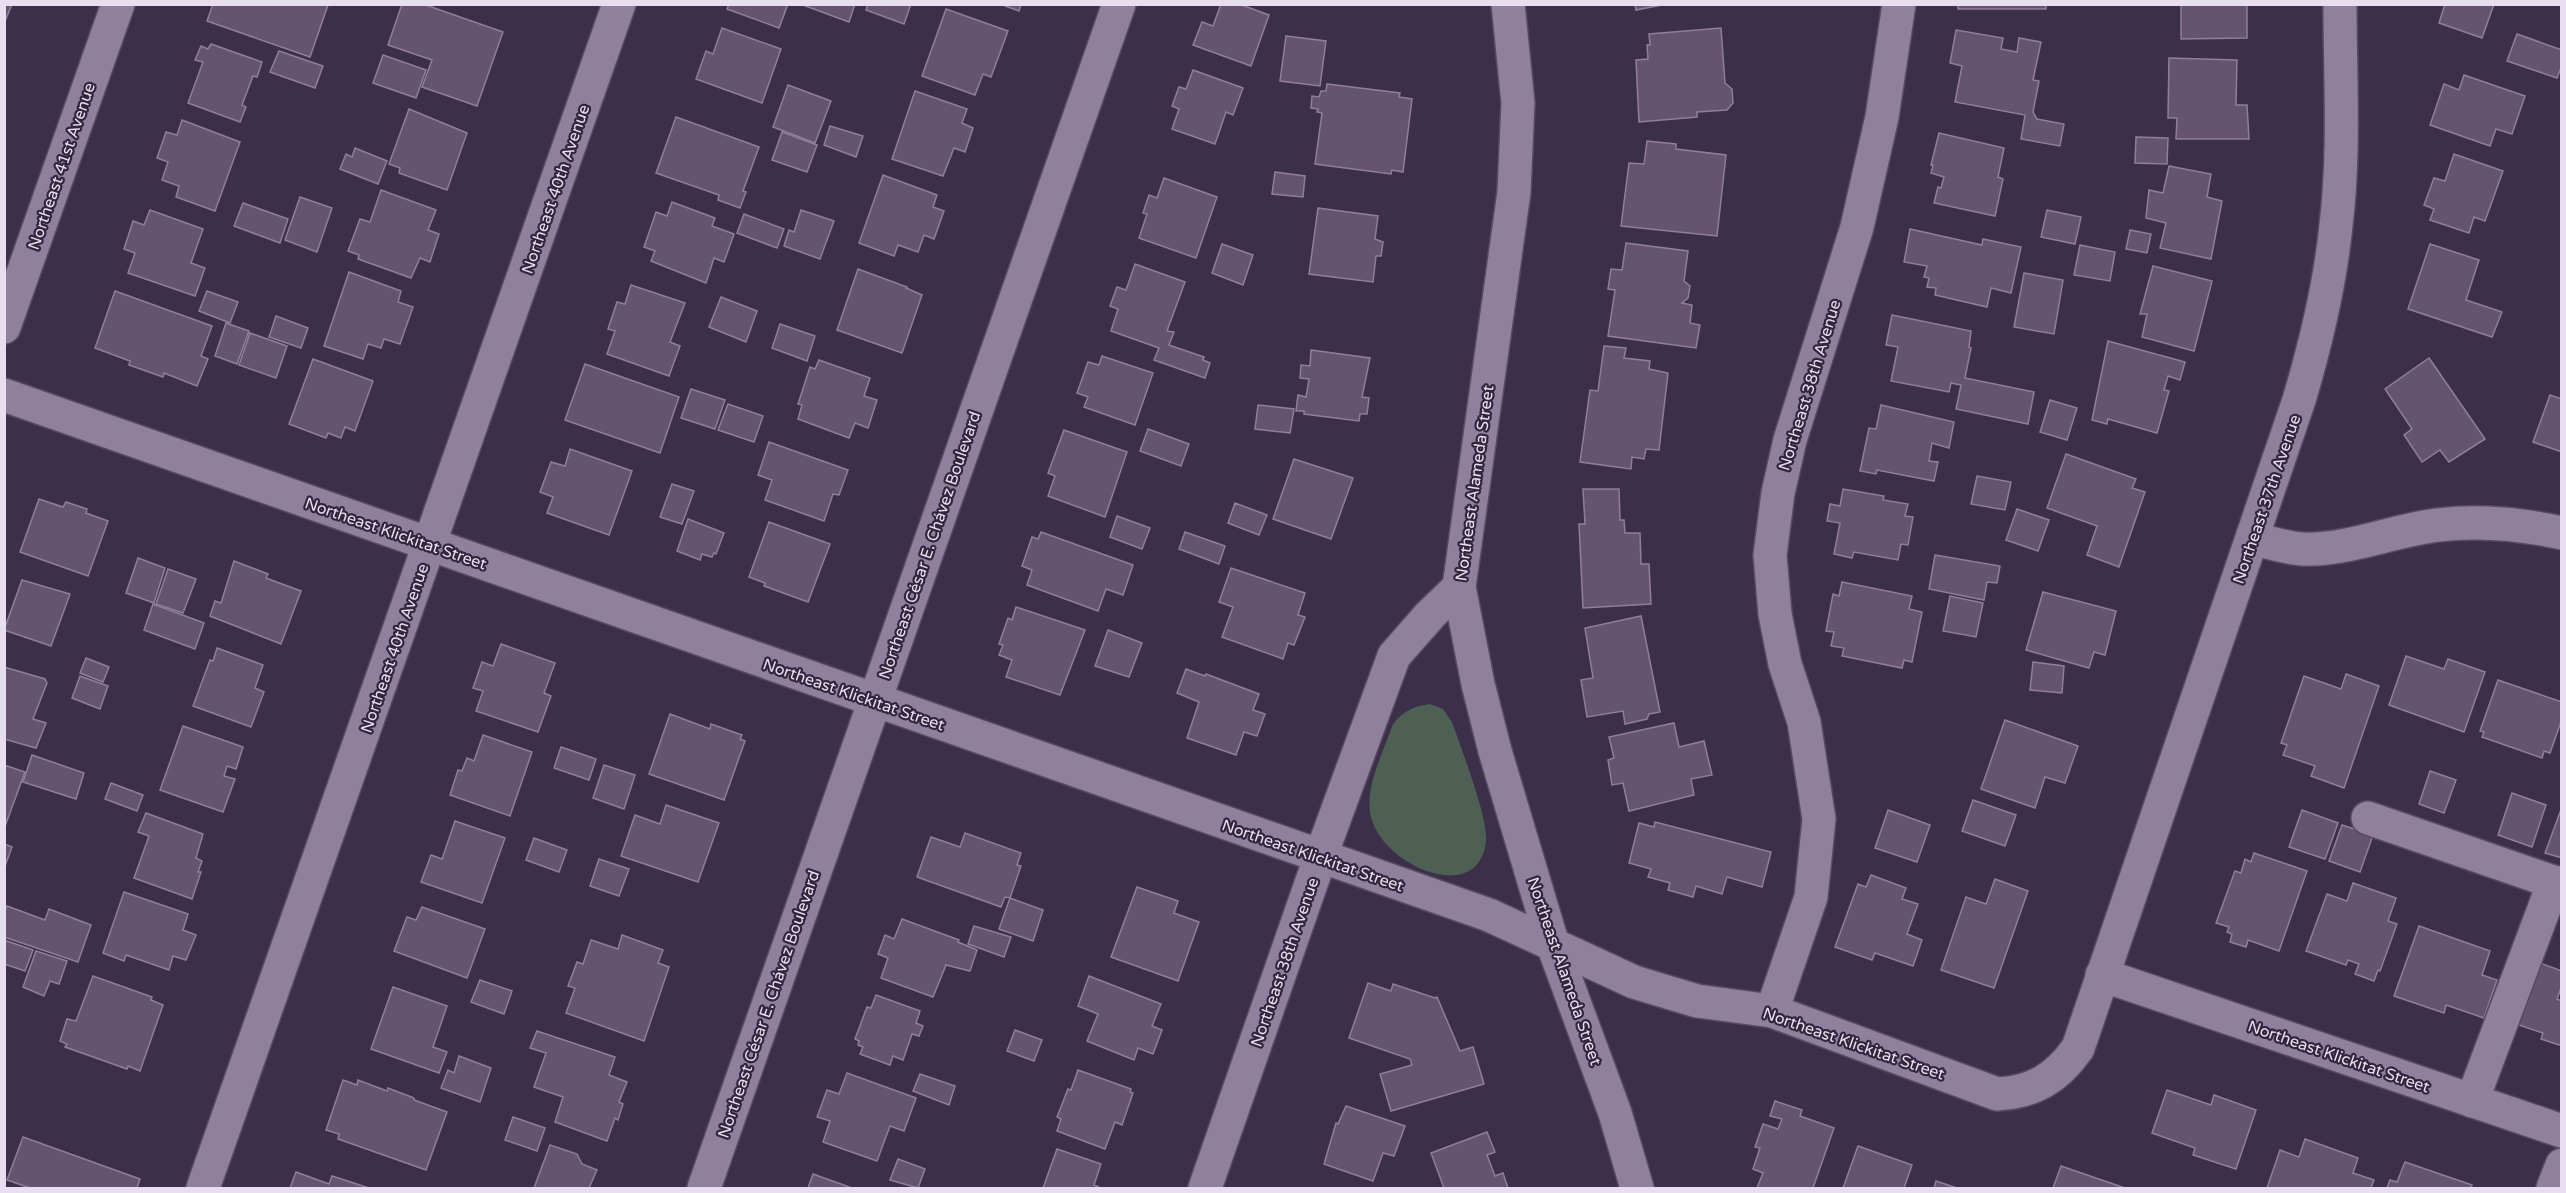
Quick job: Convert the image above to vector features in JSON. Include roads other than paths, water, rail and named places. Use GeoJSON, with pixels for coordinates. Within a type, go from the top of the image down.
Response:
{"type":"FeatureCollection","features":[{"type":"Feature","properties":{"kind":"street","name":"Northeast 41st Avenue"},"geometry":{"type":"LineString","coordinates":[[4,327],[118,4]]}},
{"type":"Feature","properties":{"kind":"street","name":"Northeast 40th Avenue"},"geometry":{"type":"LineString","coordinates":[[204,1188],[619,4]]}},
{"type":"Feature","properties":{"kind":"street","name":"Northeast César E. Chávez Boulevard"},"geometry":{"type":"LineString","coordinates":[[704,1188],[1119,4]]}},
{"type":"Feature","properties":{"kind":"street","name":"Northeast Alameda Street"},"geometry":{"type":"LineString","coordinates":[[1508,4],[1518,103],[1518,151],[1513,204],[1459,587],[1478,684],[1495,751],[1553,945],[1615,1113],[1638,1188]]}},
{"type":"Feature","properties":{"kind":"street","name":"Northeast 38th Avenue"},"geometry":{"type":"LineString","coordinates":[[1772,1011],[1810,897],[1819,819],[1804,722],[1785,664],[1775,614],[1771,545],[1778,493],[1790,440],[1857,227],[1882,117],[1899,4]]}},
{"type":"Feature","properties":{"kind":"street","name":"Northeast 37th Avenue"},"geometry":{"type":"LineString","coordinates":[[2102,975],[2253,539],[2315,344],[2337,224],[2340,158],[2340,4]]}},
{"type":"Feature","properties":{"kind":"street","name":"Northeast Klickitat Street"},"geometry":{"type":"LineString","coordinates":[[4,395],[1320,858],[1489,915],[1634,982],[1697,1001],[1772,1011],[1997,1094],[2016,1093],[2039,1084],[2065,1066],[2078,1048],[2102,975],[2562,1131]]}},
{"type":"Feature","properties":{"kind":"street"},"geometry":{"type":"LineString","coordinates":[[2253,539],[2303,549],[2342,545],[2437,525],[2487,522],[2535,527],[2562,533]]}},
{"type":"Feature","properties":{"kind":"street","name":"Northeast 38th Avenue"},"geometry":{"type":"LineString","coordinates":[[1205,1188],[1320,858],[1394,656],[1430,615],[1459,587]]}},
{"type":"Feature","properties":{"kind":"street"},"geometry":{"type":"LineString","coordinates":[[2367,818],[2558,884],[2472,1101]]}},
{"type":"Feature","properties":{"kind":"street"},"geometry":{"type":"LineString","coordinates":[[2553,1188],[2562,1165]]}}]}
